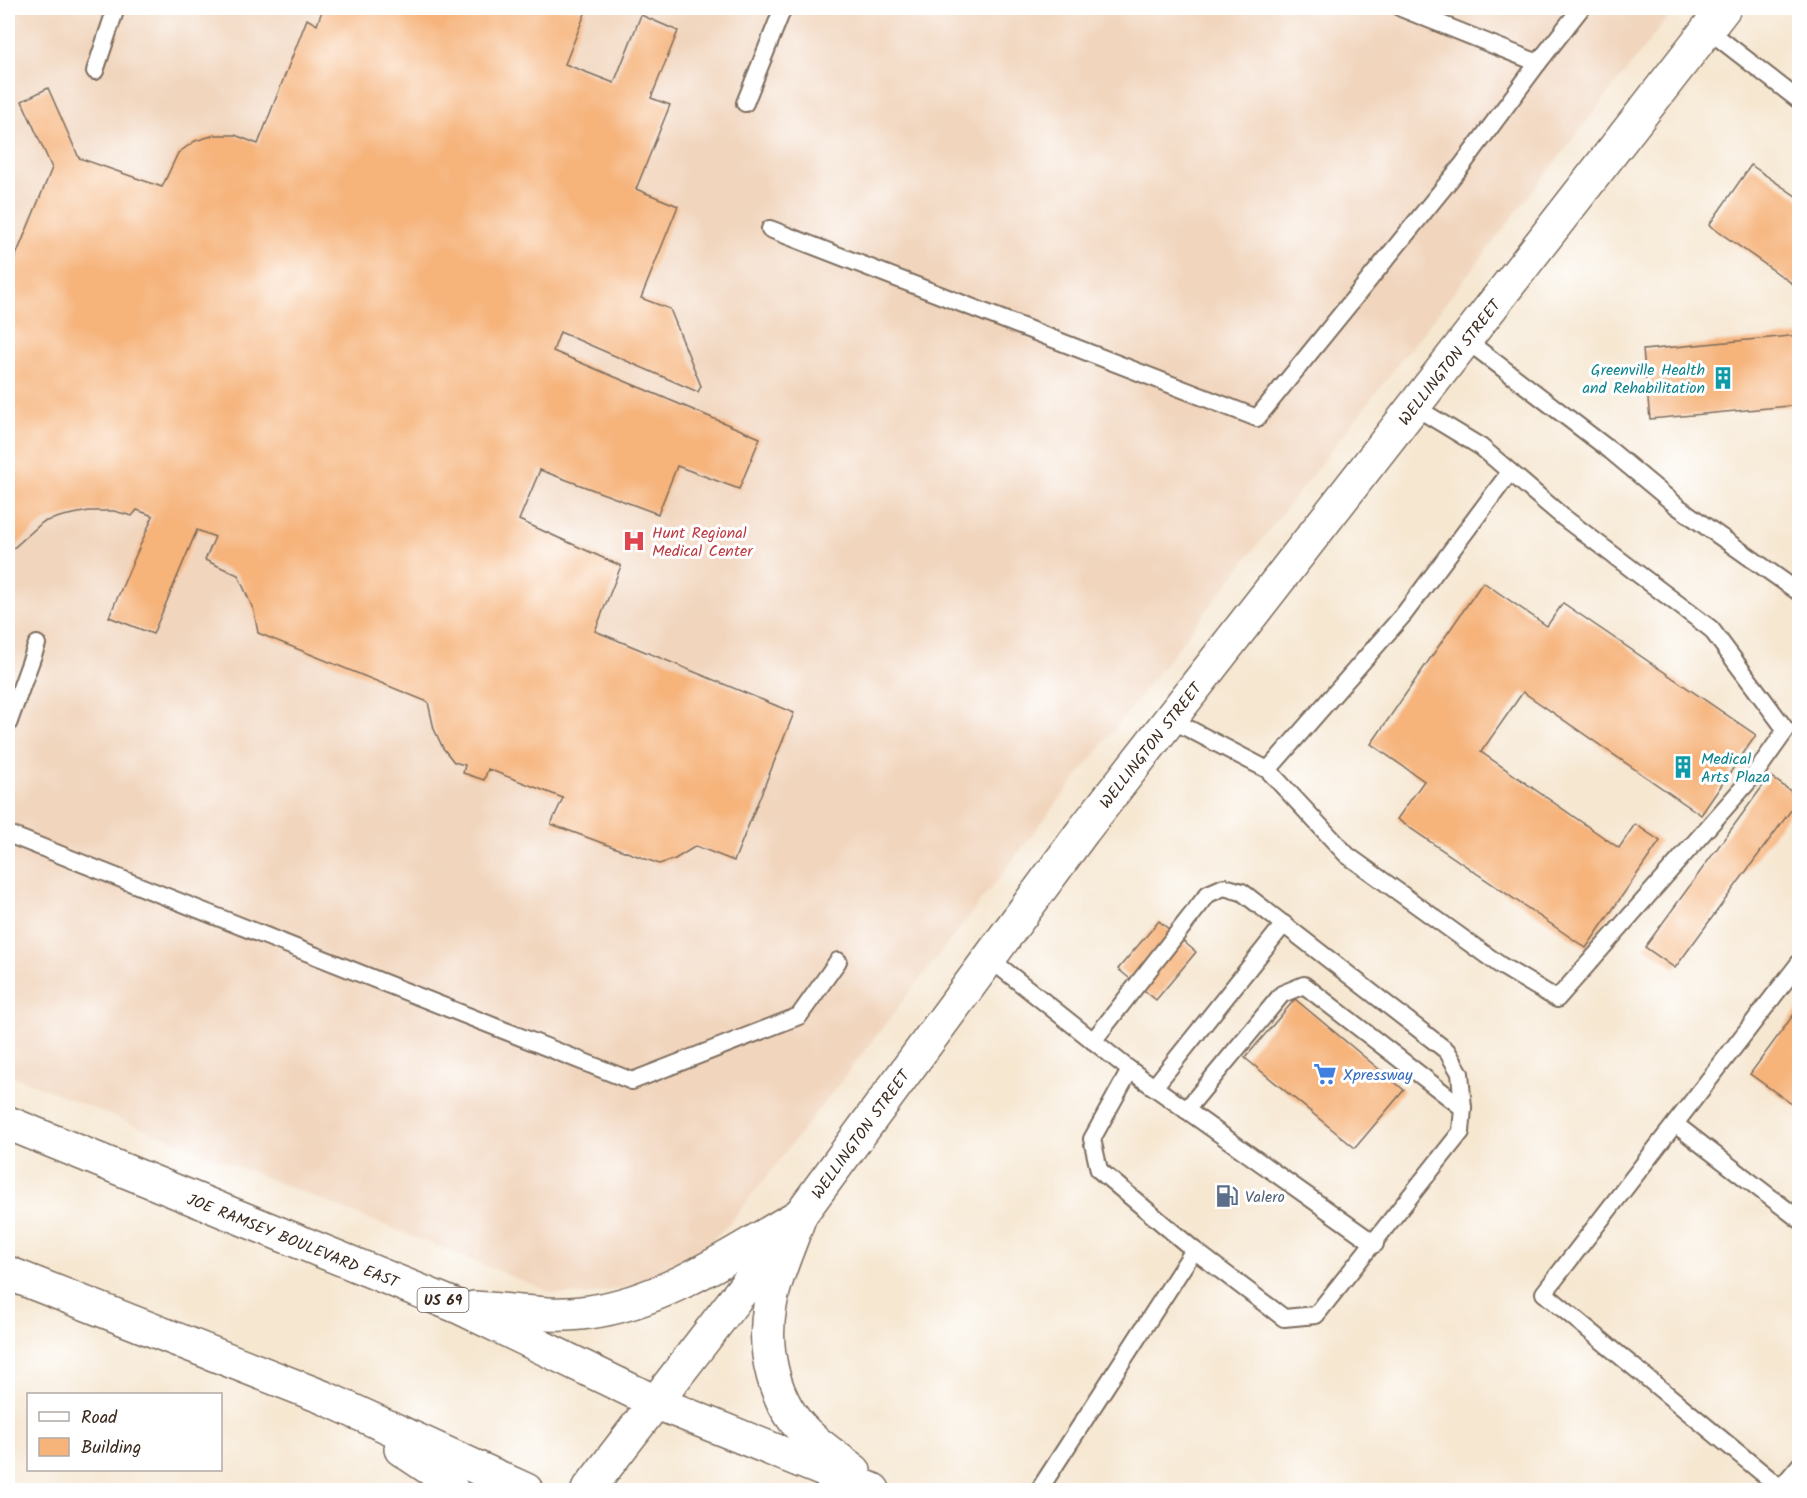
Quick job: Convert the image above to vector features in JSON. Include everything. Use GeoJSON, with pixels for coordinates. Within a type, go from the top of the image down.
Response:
{"type":"FeatureCollection","features":[{"type":"Feature","properties":{"kind":"main road","name":"WELLINGTON STREET"},"geometry":{"type":"LineString","coordinates":[[588,1491],[800,1215],[1083,831],[1715,18]]}},
{"type":"Feature","properties":{"kind":"main road","name":"JOE RAMSEY BOULEVARD EAST"},"geometry":{"type":"LineString","coordinates":[[8,1123],[459,1307],[655,1402],[873,1491]]}},
{"type":"Feature","properties":{"kind":"main road"},"geometry":{"type":"LineString","coordinates":[[459,1307],[588,1313],[644,1298],[705,1269],[800,1215]]}},
{"type":"Feature","properties":{"kind":"main road"},"geometry":{"type":"LineString","coordinates":[[800,1215],[770,1306],[768,1334],[775,1384],[789,1413],[807,1434],[879,1491]]}},
{"type":"Feature","properties":{"kind":"main road"},"geometry":{"type":"LineString","coordinates":[[8,1273],[325,1398],[526,1491]]}},
{"type":"Feature","properties":{"kind":"main road"},"geometry":{"type":"LineString","coordinates":[[325,1398],[434,1471],[452,1491]]}},
{"type":"Feature","properties":{"kind":"lane"},"geometry":{"type":"LineString","coordinates":[[95,71],[116,8]]}},
{"type":"Feature","properties":{"kind":"lane"},"geometry":{"type":"LineString","coordinates":[[745,103],[783,8]]}},
{"type":"Feature","properties":{"kind":"lane"},"geometry":{"type":"LineString","coordinates":[[1401,8],[1538,63]]}},
{"type":"Feature","properties":{"kind":"lane"},"geometry":{"type":"LineString","coordinates":[[770,229],[1257,418],[1455,173],[1581,8]]}},
{"type":"Feature","properties":{"kind":"lane"},"geometry":{"type":"LineString","coordinates":[[1715,18],[1800,101]]}},
{"type":"Feature","properties":{"kind":"lane"},"geometry":{"type":"LineString","coordinates":[[1466,340],[1611,451],[1677,506],[1800,592]]}},
{"type":"Feature","properties":{"kind":"lane"},"geometry":{"type":"LineString","coordinates":[[1170,719],[1268,771],[1347,855],[1500,965],[1557,999],[1754,775],[1786,730],[1711,629],[1563,517],[1481,447],[1415,406]]}},
{"type":"Feature","properties":{"kind":"lane"},"geometry":{"type":"LineString","coordinates":[[1268,771],[1404,614],[1510,472]]}},
{"type":"Feature","properties":{"kind":"lane"},"geometry":{"type":"LineString","coordinates":[[8,724],[38,644]]}},
{"type":"Feature","properties":{"kind":"lane"},"geometry":{"type":"LineString","coordinates":[[8,834],[632,1081],[799,1016],[838,961]]}},
{"type":"Feature","properties":{"kind":"lane"},"geometry":{"type":"LineString","coordinates":[[1092,1041],[1208,894],[1224,887],[1242,892],[1447,1051],[1460,1073],[1461,1132],[1316,1316],[1284,1318],[1194,1250],[1100,1170],[1092,1139],[1130,1070]]}},
{"type":"Feature","properties":{"kind":"lane"},"geometry":{"type":"LineString","coordinates":[[1154,1087],[1284,924]]}},
{"type":"Feature","properties":{"kind":"lane"},"geometry":{"type":"LineString","coordinates":[[990,958],[1130,1070],[1375,1244]]}},
{"type":"Feature","properties":{"kind":"lane"},"geometry":{"type":"LineString","coordinates":[[1800,962],[1544,1293],[1781,1490],[1800,1465]]}},
{"type":"Feature","properties":{"kind":"lane"},"geometry":{"type":"LineString","coordinates":[[1186,1110],[1282,994],[1304,985],[1462,1108]]}},
{"type":"Feature","properties":{"kind":"lane"},"geometry":{"type":"LineString","coordinates":[[1675,1124],[1800,1220]]}},
{"type":"Feature","properties":{"kind":"lane"},"geometry":{"type":"LineString","coordinates":[[1040,1491],[1194,1250]]}},
{"type":"Feature","properties":{"kind":"shaded area","name":"Hunt Regional Medical Center"},"geometry":{"type":"Polygon","coordinates":[[[8,8],[1675,8],[735,1217],[710,1243],[673,1268],[638,1285],[587,1295],[553,1293],[8,1074],[8,8]]]}},
{"type":"Feature","properties":{"kind":"building","name":"Hunt Regional Medical Center"},"geometry":{"type":"Polygon","coordinates":[[[323,8],[577,8],[586,11],[565,64],[614,83],[641,15],[678,31],[651,98],[670,105],[636,189],[678,206],[641,298],[670,309],[701,386],[698,392],[560,332],[553,351],[760,438],[739,489],[677,466],[658,514],[540,470],[519,520],[621,566],[595,631],[794,713],[734,861],[696,846],[675,859],[659,864],[551,824],[563,798],[488,769],[484,780],[463,773],[465,765],[454,762],[443,748],[434,729],[428,702],[258,633],[254,611],[238,575],[205,560],[215,537],[197,530],[153,634],[109,617],[153,516],[137,510],[132,516],[114,511],[89,511],[63,516],[43,522],[8,553],[8,275],[52,168],[22,101],[48,88],[79,158],[162,187],[178,153],[195,141],[215,135],[235,135],[258,144],[307,19],[317,25],[323,8]]]}},
{"type":"Feature","properties":{"kind":"building"},"geometry":{"type":"Polygon","coordinates":[[[1751,165],[1800,199],[1800,289],[1709,225],[1751,165]]]}},
{"type":"Feature","properties":{"kind":"building","name":"Greenville Health and Rehabilitation"},"geometry":{"type":"Polygon","coordinates":[[[1800,335],[1800,405],[1650,419],[1643,350],[1800,335]]]}},
{"type":"Feature","properties":{"kind":"building","name":"Medical Arts Plaza"},"geometry":{"type":"Polygon","coordinates":[[[1483,582],[1547,626],[1563,603],[1756,735],[1701,815],[1523,692],[1481,752],[1619,848],[1635,824],[1660,841],[1586,948],[1397,819],[1424,781],[1371,744],[1483,582]]]}},
{"type":"Feature","properties":{"kind":"building"},"geometry":{"type":"Polygon","coordinates":[[[1770,776],[1800,798],[1675,968],[1645,947],[1770,776]]]}},
{"type":"Feature","properties":{"kind":"building"},"geometry":{"type":"Polygon","coordinates":[[[1159,921],[1196,952],[1156,1000],[1118,969],[1159,921]]]}},
{"type":"Feature","properties":{"kind":"building","name":"Xpressway"},"geometry":{"type":"Polygon","coordinates":[[[1295,999],[1404,1090],[1355,1148],[1245,1058],[1295,999]]]}},
{"type":"Feature","properties":{"kind":"building"},"geometry":{"type":"Polygon","coordinates":[[[1800,1006],[1800,1110],[1750,1074],[1800,1006]]]}},
{"type":"Feature","properties":{"kind":"place","name":"Greenville Health and Rehabilitation"},"geometry":{"type":"Point","coordinates":[1723,378]}},
{"type":"Feature","properties":{"kind":"place","name":"Hunt Regional Medical Center"},"geometry":{"type":"Point","coordinates":[634,541]}},
{"type":"Feature","properties":{"kind":"place","name":"Medical Arts Plaza"},"geometry":{"type":"Point","coordinates":[1683,767]}},
{"type":"Feature","properties":{"kind":"place","name":"Xpressway"},"geometry":{"type":"Point","coordinates":[1325,1074]}},
{"type":"Feature","properties":{"kind":"place","name":"Valero"},"geometry":{"type":"Point","coordinates":[1227,1196]}}]}
